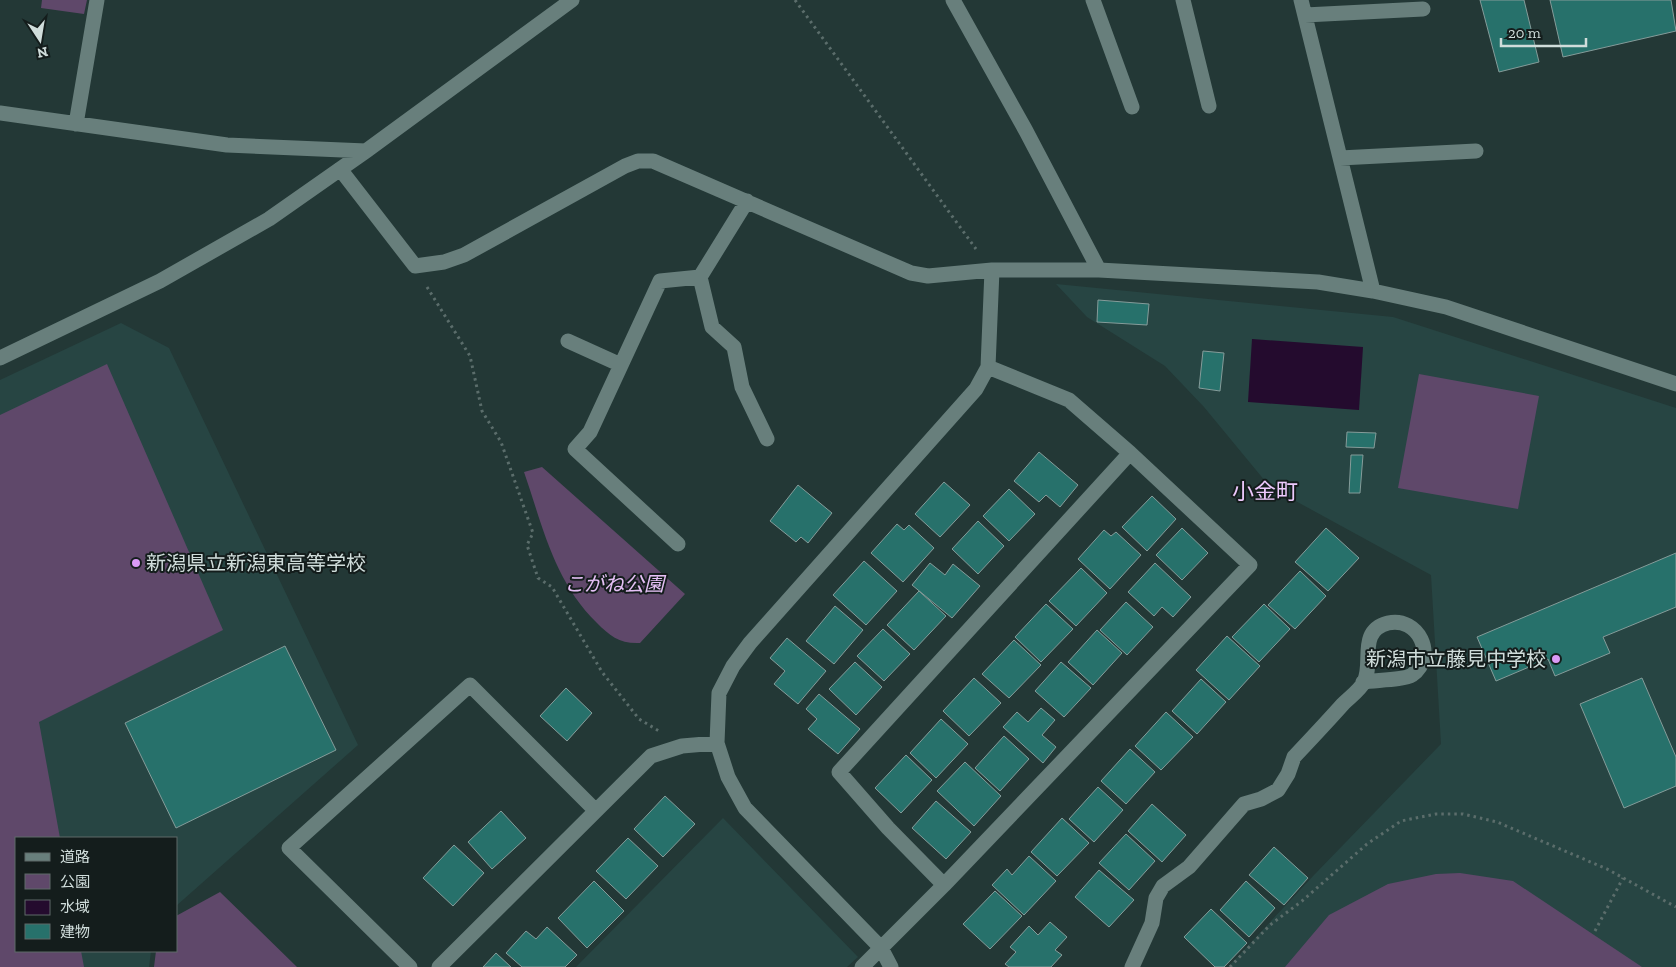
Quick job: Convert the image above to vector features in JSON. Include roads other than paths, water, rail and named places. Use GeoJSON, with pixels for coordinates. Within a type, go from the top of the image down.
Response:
{"type":"FeatureCollection","features":[{"type":"Feature","properties":{"kind":"street"},"geometry":{"type":"LineString","coordinates":[[76,124],[97,0]]}},
{"type":"Feature","properties":{"kind":"street"},"geometry":{"type":"LineString","coordinates":[[0,358],[160,281],[269,219],[366,151],[572,0]]}},
{"type":"Feature","properties":{"kind":"street"},"geometry":{"type":"LineString","coordinates":[[953,0],[1026,131],[1099,270]]}},
{"type":"Feature","properties":{"kind":"street"},"geometry":{"type":"LineString","coordinates":[[1093,0],[1132,107]]}},
{"type":"Feature","properties":{"kind":"street"},"geometry":{"type":"LineString","coordinates":[[1183,0],[1210,106]]}},
{"type":"Feature","properties":{"kind":"street"},"geometry":{"type":"LineString","coordinates":[[1301,0],[1373,290]]}},
{"type":"Feature","properties":{"kind":"street"},"geometry":{"type":"LineString","coordinates":[[1305,16],[1424,9]]}},
{"type":"Feature","properties":{"kind":"street"},"geometry":{"type":"LineString","coordinates":[[0,113],[227,145],[366,151]]}},
{"type":"Feature","properties":{"kind":"street"},"geometry":{"type":"LineString","coordinates":[[1340,158],[1476,151]]}},
{"type":"Feature","properties":{"kind":"street"},"geometry":{"type":"LineString","coordinates":[[340,169],[415,266],[444,262],[464,255],[638,161],[653,160],[911,273],[941,276],[992,270],[1099,270],[1318,282],[1373,290],[1446,307],[1676,384]]}},
{"type":"Feature","properties":{"kind":"street"},"geometry":{"type":"LineString","coordinates":[[747,201],[700,277],[712,328],[734,347],[742,387],[767,439]]}},
{"type":"Feature","properties":{"kind":"street"},"geometry":{"type":"LineString","coordinates":[[891,967],[881,948],[745,808],[728,777],[718,742],[719,693],[733,666],[750,643],[976,389],[988,367],[992,270]]}},
{"type":"Feature","properties":{"kind":"street"},"geometry":{"type":"LineString","coordinates":[[678,544],[575,449],[590,432],[660,281],[700,277]]}},
{"type":"Feature","properties":{"kind":"street"},"geometry":{"type":"LineString","coordinates":[[568,341],[621,365]]}},
{"type":"Feature","properties":{"kind":"street"},"geometry":{"type":"LineString","coordinates":[[862,967],[944,885],[1250,565],[1130,453],[1069,400],[988,367]]}},
{"type":"Feature","properties":{"kind":"street"},"geometry":{"type":"LineString","coordinates":[[944,885],[888,828],[839,772],[1130,453]]}},
{"type":"Feature","properties":{"kind":"street"},"geometry":{"type":"LineString","coordinates":[[1132,967],[1152,922],[1156,898],[1163,886],[1189,867],[1244,804],[1261,799],[1278,790],[1288,774],[1294,758],[1364,682],[1369,666],[1366,649],[1370,637],[1379,627],[1398,623],[1408,626],[1418,633],[1423,644],[1425,656],[1420,666],[1411,675],[1399,679],[1384,678],[1364,682]]}},
{"type":"Feature","properties":{"kind":"street"},"geometry":{"type":"LineString","coordinates":[[410,967],[290,848],[470,685],[595,810]]}},
{"type":"Feature","properties":{"kind":"street"},"geometry":{"type":"LineString","coordinates":[[439,967],[651,756],[682,746],[718,742]]}},
{"type":"Feature","properties":{"kind":"water"},"geometry":{"type":"Polygon","coordinates":[[[1252,339],[1363,347],[1359,410],[1248,402],[1252,339]]]}},
{"type":"Feature","properties":{"kind":"place","name":"新潟県立新潟東高等学校"},"geometry":{"type":"Point","coordinates":[136,563]}},
{"type":"Feature","properties":{"kind":"place","name":"新潟市立藤見中学校"},"geometry":{"type":"Point","coordinates":[1556,659]}},
{"type":"Feature","properties":{"kind":"district","name":"小金町"},"geometry":{"type":"Point","coordinates":[1265,491]}},
{"type":"Feature","properties":{"kind":"park label","name":"こがね公園"},"geometry":{"type":"Point","coordinates":[614,584]}}]}
